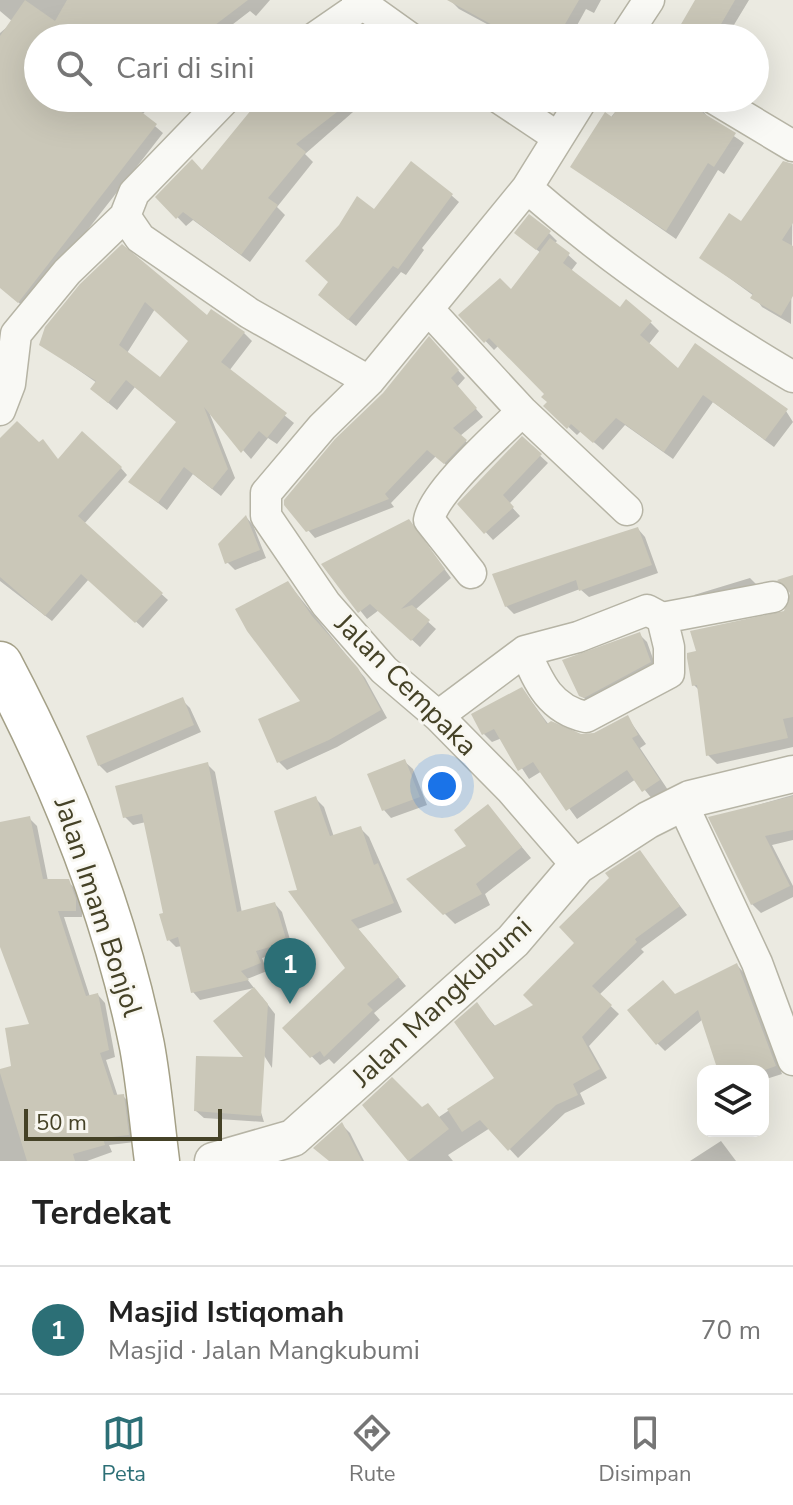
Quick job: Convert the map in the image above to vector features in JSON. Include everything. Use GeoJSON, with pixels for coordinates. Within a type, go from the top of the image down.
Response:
{"type":"FeatureCollection","features":[{"type":"Feature","properties":{"kind":"highway","name":"Jalan Imam Bonjol"},"geometry":{"type":"LineString","coordinates":[[0,664],[42,744],[85,853],[142,1046],[157,1161]]}},
{"type":"Feature","properties":{"kind":"street"},"geometry":{"type":"LineString","coordinates":[[633,24],[649,0]]}},
{"type":"Feature","properties":{"kind":"street"},"geometry":{"type":"LineString","coordinates":[[332,24],[359,3],[390,24]]}},
{"type":"Feature","properties":{"kind":"street"},"geometry":{"type":"LineString","coordinates":[[0,410],[12,373],[8,329],[125,216],[134,193],[209,112]]}},
{"type":"Feature","properties":{"kind":"street"},"geometry":{"type":"LineString","coordinates":[[520,112],[556,136]]}},
{"type":"Feature","properties":{"kind":"street","name":"Jalan Cempaka"},"geometry":{"type":"LineString","coordinates":[[573,112],[527,188],[369,381],[322,427],[266,493],[266,516],[326,604],[384,670],[438,716],[511,790],[577,866]]}},
{"type":"Feature","properties":{"kind":"street"},"geometry":{"type":"LineString","coordinates":[[736,112],[793,146]]}},
{"type":"Feature","properties":{"kind":"street"},"geometry":{"type":"LineString","coordinates":[[527,188],[587,240],[694,318],[793,377]]}},
{"type":"Feature","properties":{"kind":"street"},"geometry":{"type":"LineString","coordinates":[[125,216],[140,238],[237,304],[369,381]]}},
{"type":"Feature","properties":{"kind":"street"},"geometry":{"type":"LineString","coordinates":[[428,309],[522,411],[627,510]]}},
{"type":"Feature","properties":{"kind":"street"},"geometry":{"type":"LineString","coordinates":[[471,573],[429,520],[429,515],[439,498],[522,411]]}},
{"type":"Feature","properties":{"kind":"street"},"geometry":{"type":"LineString","coordinates":[[438,716],[525,651],[578,637],[647,610],[662,618],[773,597]]}},
{"type":"Feature","properties":{"kind":"street"},"geometry":{"type":"LineString","coordinates":[[525,651],[545,692],[557,707],[586,717],[667,676],[669,647],[662,618]]}},
{"type":"Feature","properties":{"kind":"street","name":"Jalan Mangkubumi"},"geometry":{"type":"LineString","coordinates":[[213,1161],[293,1138],[513,941],[577,866],[648,820],[682,803],[793,774]]}},
{"type":"Feature","properties":{"kind":"street"},"geometry":{"type":"LineString","coordinates":[[682,803],[757,963],[793,1060]]}},
{"type":"Feature","properties":{"kind":"building"},"geometry":{"type":"Polygon","coordinates":[[[25,0],[55,21],[67,0],[248,0],[216,24],[24,24],[24,112],[141,112],[157,124],[18,303],[0,288],[0,36],[25,0]]]}},
{"type":"Feature","properties":{"kind":"building"},"geometry":{"type":"Polygon","coordinates":[[[447,0],[579,0],[565,24],[491,24],[447,0]]]}},
{"type":"Feature","properties":{"kind":"building"},"geometry":{"type":"Polygon","coordinates":[[[695,0],[735,0],[721,24],[681,24],[695,0]]]}},
{"type":"Feature","properties":{"kind":"building"},"geometry":{"type":"Polygon","coordinates":[[[250,112],[337,112],[296,144],[306,152],[268,198],[278,205],[241,255],[183,212],[176,219],[155,197],[192,159],[202,170],[250,112]]]}},
{"type":"Feature","properties":{"kind":"building"},"geometry":{"type":"Polygon","coordinates":[[[605,112],[612,117],[615,112],[702,112],[736,133],[714,167],[708,163],[666,231],[570,167],[605,112]]]}},
{"type":"Feature","properties":{"kind":"building"},"geometry":{"type":"Polygon","coordinates":[[[411,161],[453,194],[398,269],[393,266],[348,320],[318,295],[328,282],[305,261],[339,225],[357,196],[374,209],[411,161]]]}},
{"type":"Feature","properties":{"kind":"building"},"geometry":{"type":"Polygon","coordinates":[[[783,161],[793,164],[793,223],[782,240],[793,246],[793,296],[781,316],[750,298],[753,294],[699,258],[729,213],[741,221],[783,161]]]}},
{"type":"Feature","properties":{"kind":"building"},"geometry":{"type":"Polygon","coordinates":[[[529,214],[551,231],[536,250],[514,233],[529,214]]]}},
{"type":"Feature","properties":{"kind":"building"},"geometry":{"type":"Polygon","coordinates":[[[550,238],[570,253],[563,263],[620,307],[626,299],[652,321],[640,335],[678,368],[695,343],[788,409],[765,440],[703,395],[664,452],[616,418],[593,443],[571,424],[567,429],[543,406],[547,402],[541,397],[544,394],[489,338],[484,343],[458,315],[500,278],[511,289],[550,238]]]}},
{"type":"Feature","properties":{"kind":"building"},"geometry":{"type":"Polygon","coordinates":[[[122,244],[207,315],[211,309],[245,332],[221,362],[287,413],[267,438],[259,431],[241,453],[204,407],[228,469],[212,489],[184,467],[158,503],[128,482],[176,422],[126,380],[108,403],[90,389],[96,381],[39,345],[45,327],[80,284],[122,244]],[[145,302],[119,345],[160,377],[188,341],[145,302]]]}},
{"type":"Feature","properties":{"kind":"building"},"geometry":{"type":"Polygon","coordinates":[[[429,336],[459,370],[451,378],[477,408],[453,428],[467,440],[444,464],[427,450],[385,494],[389,499],[306,532],[284,505],[284,500],[335,439],[383,393],[429,336]]]}},
{"type":"Feature","properties":{"kind":"building"},"geometry":{"type":"Polygon","coordinates":[[[17,421],[39,442],[43,439],[58,459],[82,431],[122,467],[78,516],[163,593],[135,623],[81,574],[45,616],[0,577],[0,438],[17,421]]]}},
{"type":"Feature","properties":{"kind":"building"},"geometry":{"type":"Polygon","coordinates":[[[522,436],[542,454],[503,495],[514,507],[484,534],[457,504],[522,436]]]}},
{"type":"Feature","properties":{"kind":"building"},"geometry":{"type":"Polygon","coordinates":[[[246,515],[260,550],[225,564],[218,544],[246,515]]]}},
{"type":"Feature","properties":{"kind":"building"},"geometry":{"type":"Polygon","coordinates":[[[409,519],[445,569],[401,609],[412,605],[430,620],[411,641],[370,604],[358,613],[321,564],[409,519]]]}},
{"type":"Feature","properties":{"kind":"building"},"geometry":{"type":"Polygon","coordinates":[[[638,527],[652,565],[579,591],[576,580],[505,607],[492,574],[638,527]]]}},
{"type":"Feature","properties":{"kind":"building"},"geometry":{"type":"Polygon","coordinates":[[[793,575],[793,717],[783,719],[788,738],[706,756],[697,685],[692,686],[687,658],[687,653],[696,651],[690,631],[784,611],[790,593],[777,580],[793,575]]]}},
{"type":"Feature","properties":{"kind":"building"},"geometry":{"type":"Polygon","coordinates":[[[288,581],[312,616],[358,668],[381,710],[329,740],[277,763],[258,719],[300,701],[247,631],[235,609],[288,581]]]}},
{"type":"Feature","properties":{"kind":"building"},"geometry":{"type":"Polygon","coordinates":[[[640,632],[651,662],[584,698],[579,696],[562,660],[640,632]]]}},
{"type":"Feature","properties":{"kind":"building"},"geometry":{"type":"Polygon","coordinates":[[[522,687],[547,724],[551,721],[581,734],[594,733],[628,715],[638,735],[632,738],[660,780],[642,792],[627,770],[566,811],[533,762],[518,771],[494,729],[482,735],[471,714],[522,687]]]}},
{"type":"Feature","properties":{"kind":"building"},"geometry":{"type":"Polygon","coordinates":[[[183,697],[194,725],[98,766],[86,736],[183,697]]]}},
{"type":"Feature","properties":{"kind":"building"},"geometry":{"type":"Polygon","coordinates":[[[405,759],[420,797],[382,811],[367,774],[405,759]]]}},
{"type":"Feature","properties":{"kind":"building"},"geometry":{"type":"Polygon","coordinates":[[[208,762],[237,912],[275,902],[287,942],[256,951],[261,963],[241,971],[249,980],[191,993],[178,937],[167,941],[159,914],[163,913],[142,814],[123,818],[115,786],[208,762]]]}},
{"type":"Feature","properties":{"kind":"building"},"geometry":{"type":"Polygon","coordinates":[[[316,796],[330,836],[361,826],[374,865],[378,863],[394,903],[351,920],[399,977],[367,1004],[373,1010],[324,1057],[320,1051],[310,1058],[282,1028],[345,968],[288,891],[297,890],[274,811],[316,796]]]}},
{"type":"Feature","properties":{"kind":"building"},"geometry":{"type":"Polygon","coordinates":[[[793,796],[793,830],[765,836],[790,886],[751,905],[708,817],[793,796]]]}},
{"type":"Feature","properties":{"kind":"building"},"geometry":{"type":"Polygon","coordinates":[[[488,804],[522,847],[476,884],[482,894],[443,915],[406,879],[466,846],[454,830],[488,804]]]}},
{"type":"Feature","properties":{"kind":"building"},"geometry":{"type":"Polygon","coordinates":[[[30,816],[43,879],[69,879],[76,899],[76,911],[58,911],[86,996],[98,993],[109,1050],[100,1053],[114,1095],[124,1094],[129,1135],[103,1138],[105,1145],[73,1154],[75,1161],[27,1161],[0,1073],[0,1069],[11,1066],[5,1028],[29,1024],[0,947],[0,822],[30,816]]]}},
{"type":"Feature","properties":{"kind":"building"},"geometry":{"type":"Polygon","coordinates":[[[640,850],[680,906],[635,939],[637,942],[592,986],[612,1005],[582,1037],[600,1069],[573,1084],[578,1095],[556,1105],[508,1151],[480,1120],[462,1132],[447,1109],[494,1078],[454,1022],[477,1002],[494,1026],[533,1005],[523,995],[574,943],[559,927],[609,878],[605,873],[640,850]]]}},
{"type":"Feature","properties":{"kind":"building"},"geometry":{"type":"Polygon","coordinates":[[[737,963],[776,1066],[769,1068],[769,1065],[716,1065],[698,1010],[656,1045],[627,1010],[663,980],[675,994],[737,963]]]}},
{"type":"Feature","properties":{"kind":"building"},"geometry":{"type":"Polygon","coordinates":[[[254,987],[268,1004],[261,1116],[194,1111],[196,1056],[243,1057],[213,1021],[254,987]]]}},
{"type":"Feature","properties":{"kind":"building"},"geometry":{"type":"Polygon","coordinates":[[[392,1077],[422,1107],[428,1103],[449,1129],[408,1161],[362,1105],[392,1077]]]}},
{"type":"Feature","properties":{"kind":"building"},"geometry":{"type":"Polygon","coordinates":[[[342,1122],[362,1161],[329,1161],[313,1148],[342,1122]]]}},
{"type":"Feature","properties":{"kind":"place","name":"Masjid Istiqomah"},"geometry":{"type":"Point","coordinates":[290,1004]}}]}
